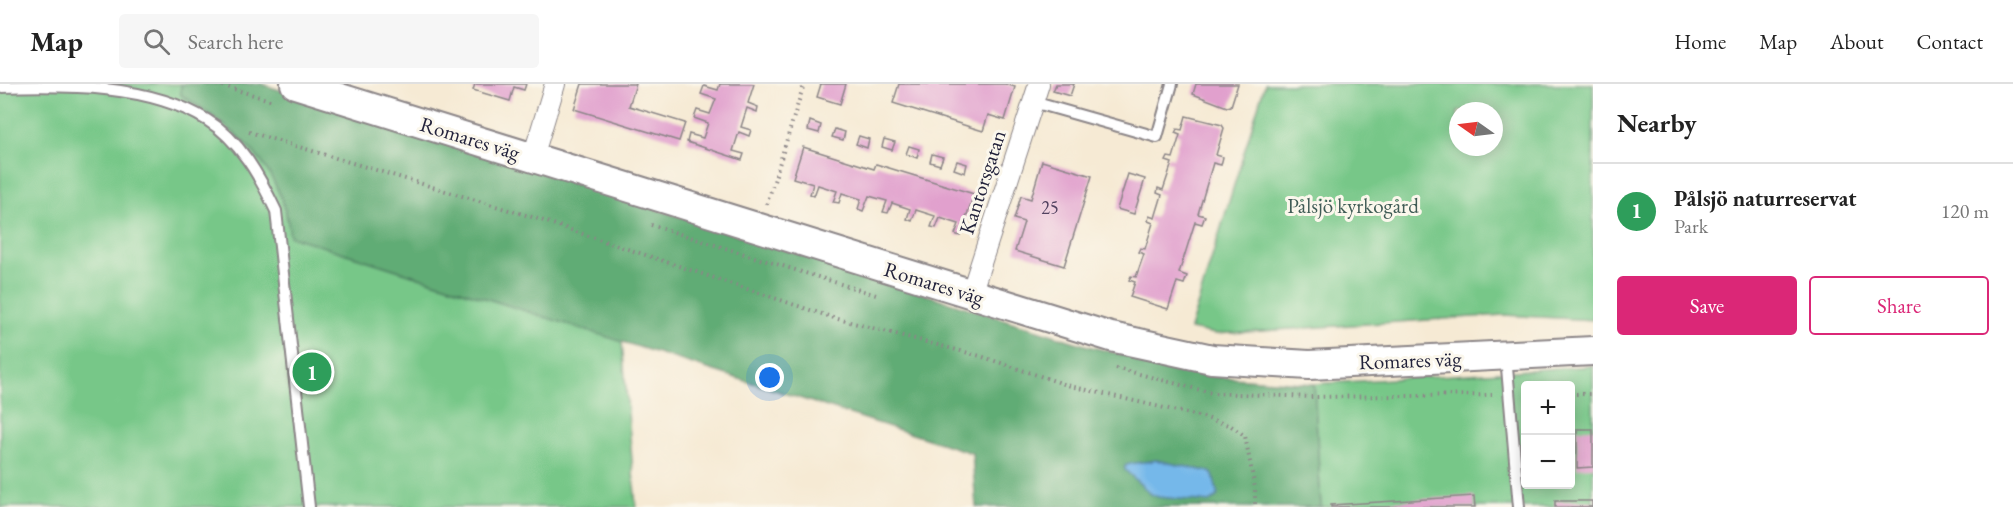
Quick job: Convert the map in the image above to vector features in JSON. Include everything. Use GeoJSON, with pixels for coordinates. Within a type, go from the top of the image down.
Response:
{"type":"FeatureCollection","features":[{"type":"Feature","properties":{"kind":"street","name":"Romares väg"},"geometry":{"type":"LineString","coordinates":[[295,84],[1111,337],[1212,359],[1309,364],[1593,351]]}},
{"type":"Feature","properties":{"kind":"street"},"geometry":{"type":"LineString","coordinates":[[532,158],[555,84]]}},
{"type":"Feature","properties":{"kind":"street","name":"Kantorsgatan"},"geometry":{"type":"LineString","coordinates":[[971,294],[1036,93]]}},
{"type":"Feature","properties":{"kind":"lane"},"geometry":{"type":"LineString","coordinates":[[1036,93],[1157,136],[1172,84]]}},
{"type":"Feature","properties":{"kind":"lane"},"geometry":{"type":"LineString","coordinates":[[0,87],[79,88],[143,95],[177,104],[208,120],[236,145],[260,177],[276,211],[309,507]]}},
{"type":"Feature","properties":{"kind":"lane"},"geometry":{"type":"LineString","coordinates":[[1506,356],[1519,507]]}},
{"type":"Feature","properties":{"kind":"path"},"geometry":{"type":"LineString","coordinates":[[760,228],[804,84]]}},
{"type":"Feature","properties":{"kind":"path"},"geometry":{"type":"LineString","coordinates":[[208,120],[529,216],[834,318],[980,356],[1070,386],[1160,406],[1231,426],[1245,436],[1255,489],[1255,507]]}},
{"type":"Feature","properties":{"kind":"path"},"geometry":{"type":"LineString","coordinates":[[1575,394],[1593,394]]}},
{"type":"Feature","properties":{"kind":"green space"},"geometry":{"type":"Polygon","coordinates":[[[0,84],[181,84],[181,95],[613,236],[636,507],[0,507],[0,84]]]}},
{"type":"Feature","properties":{"kind":"green space"},"geometry":{"type":"Polygon","coordinates":[[[181,84],[261,84],[1088,346],[1206,376],[1314,384],[1321,507],[976,507],[972,453],[290,236],[285,211],[267,169],[238,136],[181,95],[181,84]]]}},
{"type":"Feature","properties":{"kind":"green space","name":"Pålsjö kyrkogård"},"geometry":{"type":"Polygon","coordinates":[[[1265,84],[1593,84],[1593,320],[1504,315],[1215,334],[1190,329],[1265,84]]]}},
{"type":"Feature","properties":{"kind":"green space"},"geometry":{"type":"Polygon","coordinates":[[[1593,366],[1593,507],[1321,507],[1314,384],[1593,366]]]}},
{"type":"Feature","properties":{"kind":"water"},"geometry":{"type":"Polygon","coordinates":[[[1156,460],[1210,472],[1213,475],[1218,495],[1209,502],[1158,497],[1151,494],[1125,470],[1125,466],[1129,464],[1156,460]]]}},
{"type":"Feature","properties":{"kind":"building"},"geometry":{"type":"Polygon","coordinates":[[[475,84],[526,84],[524,90],[514,87],[510,101],[473,90],[475,84]]]}},
{"type":"Feature","properties":{"kind":"building"},"geometry":{"type":"Polygon","coordinates":[[[582,84],[636,84],[629,106],[685,123],[679,141],[574,109],[582,84]]]}},
{"type":"Feature","properties":{"kind":"building"},"geometry":{"type":"Polygon","coordinates":[[[720,84],[754,84],[748,103],[758,107],[757,112],[747,108],[741,127],[751,130],[749,136],[739,132],[733,151],[744,154],[742,160],[687,142],[689,134],[703,138],[708,123],[694,118],[697,110],[710,114],[716,99],[701,94],[704,86],[718,90],[720,84]]]}},
{"type":"Feature","properties":{"kind":"building"},"geometry":{"type":"Polygon","coordinates":[[[821,84],[846,84],[840,104],[817,97],[821,84]]]}},
{"type":"Feature","properties":{"kind":"building"},"geometry":{"type":"Polygon","coordinates":[[[899,84],[1005,84],[1015,87],[1005,120],[988,115],[983,131],[893,103],[899,84]]]}},
{"type":"Feature","properties":{"kind":"building"},"geometry":{"type":"Polygon","coordinates":[[[1056,84],[1074,84],[1070,96],[1053,91],[1056,84]]]}},
{"type":"Feature","properties":{"kind":"building"},"geometry":{"type":"Polygon","coordinates":[[[1196,84],[1238,84],[1231,106],[1227,107],[1193,94],[1196,84]]]}},
{"type":"Feature","properties":{"kind":"building"},"geometry":{"type":"Polygon","coordinates":[[[1186,116],[1222,125],[1224,128],[1216,155],[1223,157],[1221,165],[1213,163],[1198,214],[1205,216],[1202,224],[1195,222],[1179,273],[1187,276],[1184,284],[1177,282],[1168,309],[1130,297],[1135,282],[1129,280],[1131,276],[1136,277],[1144,254],[1138,252],[1140,248],[1145,249],[1153,223],[1148,221],[1149,216],[1155,218],[1162,195],[1157,193],[1158,188],[1163,190],[1172,163],[1166,161],[1168,157],[1173,158],[1180,135],[1175,133],[1177,129],[1182,130],[1186,116]]]}},
{"type":"Feature","properties":{"kind":"building"},"geometry":{"type":"Polygon","coordinates":[[[810,121],[821,125],[819,133],[808,130],[810,121]]]}},
{"type":"Feature","properties":{"kind":"building"},"geometry":{"type":"Polygon","coordinates":[[[835,129],[845,132],[843,140],[832,137],[835,129]]]}},
{"type":"Feature","properties":{"kind":"building"},"geometry":{"type":"Polygon","coordinates":[[[859,136],[869,139],[867,148],[856,144],[859,136]]]}},
{"type":"Feature","properties":{"kind":"building"},"geometry":{"type":"Polygon","coordinates":[[[884,139],[895,142],[892,150],[882,147],[884,139]]]}},
{"type":"Feature","properties":{"kind":"building"},"geometry":{"type":"Polygon","coordinates":[[[909,146],[919,149],[917,158],[906,154],[909,146]]]}},
{"type":"Feature","properties":{"kind":"building"},"geometry":{"type":"Polygon","coordinates":[[[803,147],[874,169],[876,164],[974,194],[960,236],[955,234],[959,224],[940,218],[936,228],[931,227],[935,216],[916,210],[912,221],[907,219],[910,209],[892,203],[888,213],[883,212],[887,201],[869,196],[863,211],[858,209],[861,199],[842,193],[839,203],[833,202],[837,191],[818,185],[814,196],[810,194],[813,184],[793,178],[803,147]]]}},
{"type":"Feature","properties":{"kind":"building"},"geometry":{"type":"Polygon","coordinates":[[[932,154],[943,157],[940,165],[930,162],[932,154]]]}},
{"type":"Feature","properties":{"kind":"building"},"geometry":{"type":"Polygon","coordinates":[[[957,161],[967,164],[965,173],[954,169],[957,161]]]}},
{"type":"Feature","properties":{"kind":"building"},"geometry":{"type":"Polygon","coordinates":[[[1042,161],[1092,176],[1064,266],[1015,251],[1024,222],[1014,219],[1021,196],[1031,199],[1042,161]]]}},
{"type":"Feature","properties":{"kind":"building"},"geometry":{"type":"Polygon","coordinates":[[[1128,174],[1145,179],[1134,214],[1117,209],[1128,174]]]}},
{"type":"Feature","properties":{"kind":"building"},"geometry":{"type":"Polygon","coordinates":[[[1577,429],[1593,429],[1593,467],[1577,468],[1577,429]]]}},
{"type":"Feature","properties":{"kind":"building"},"geometry":{"type":"Polygon","coordinates":[[[1474,496],[1475,507],[1331,507],[1331,505],[1474,496]]]}},
{"type":"Feature","properties":{"kind":"building"},"geometry":{"type":"Polygon","coordinates":[[[1555,501],[1592,501],[1592,507],[1555,507],[1555,501]]]}},
{"type":"Feature","properties":{"kind":"place","name":"Pålsjö naturreservat"},"geometry":{"type":"Point","coordinates":[312,372]}}]}
